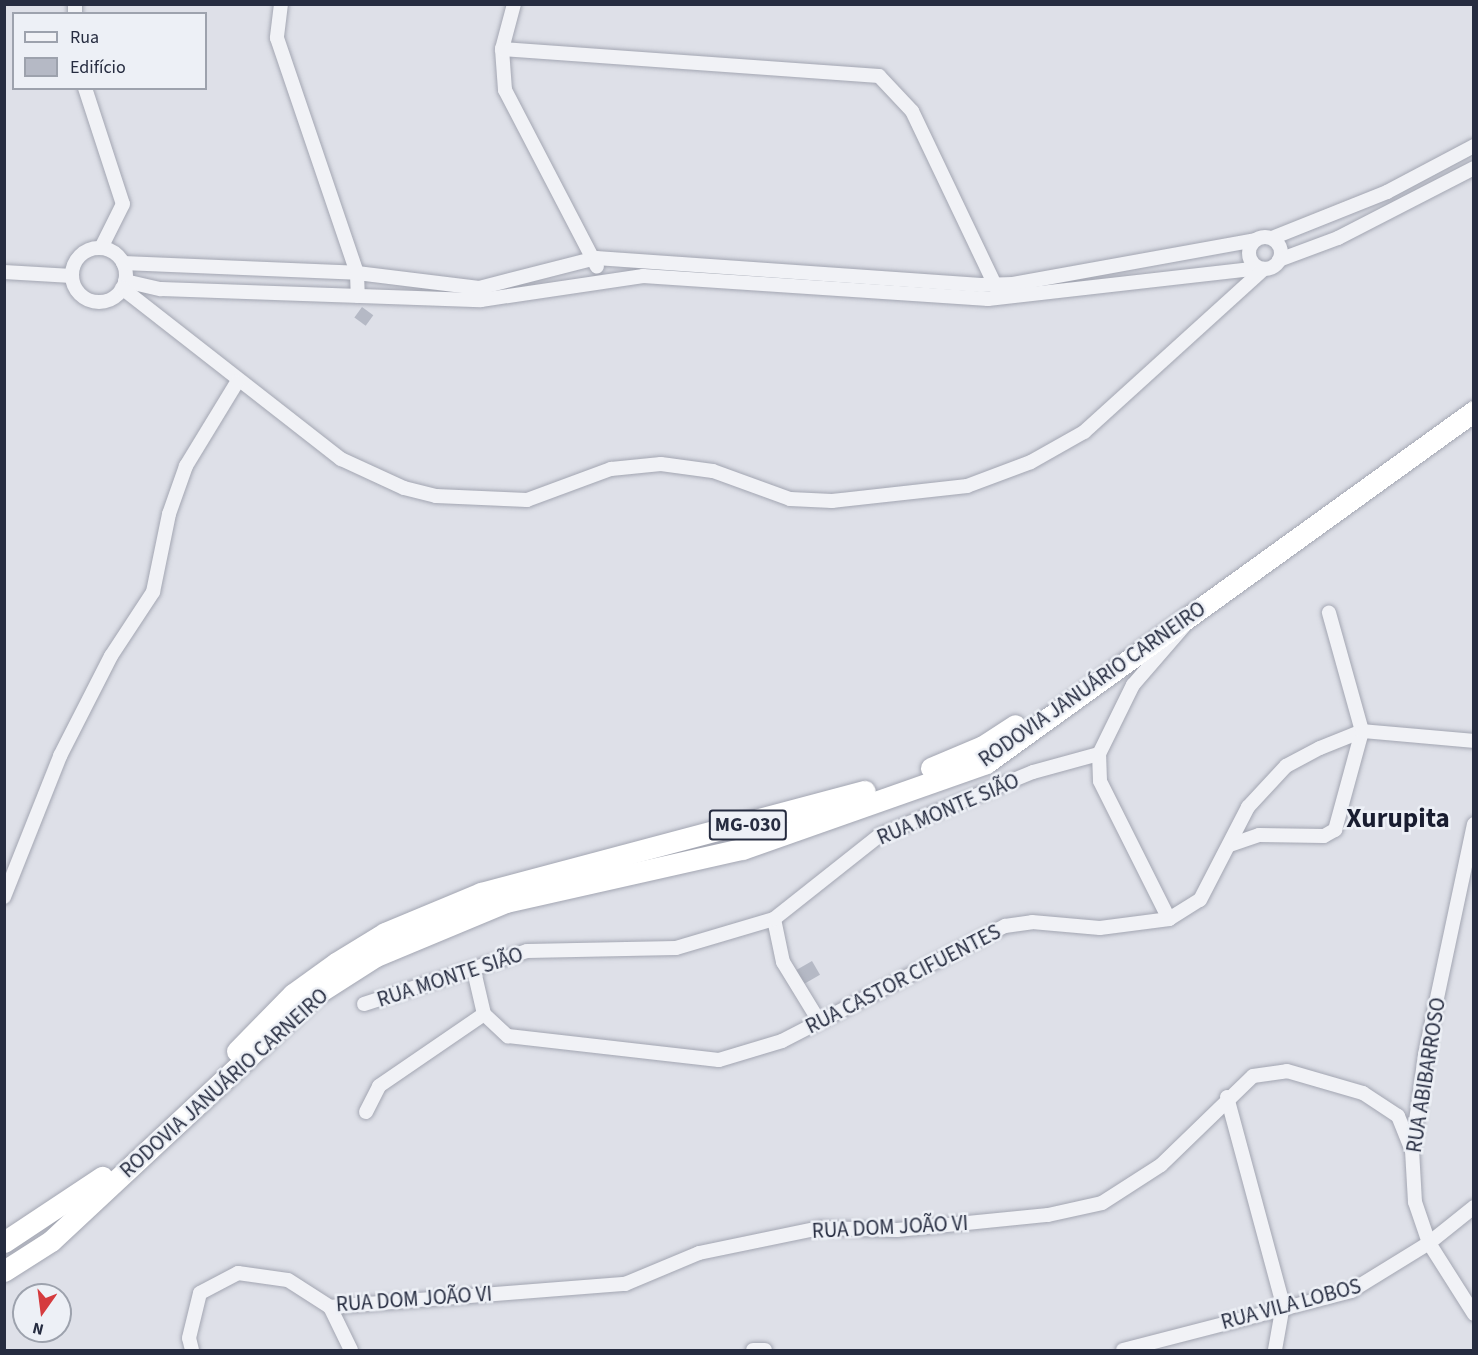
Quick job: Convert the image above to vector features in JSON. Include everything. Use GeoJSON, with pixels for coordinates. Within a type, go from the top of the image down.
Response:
{"type":"FeatureCollection","features":[{"type":"Feature","properties":{"kind":"highway","name":"RODOVIA JANUÁRIO CARNEIRO"},"geometry":{"type":"LineString","coordinates":[[4,1242],[78,1196],[135,1149],[293,994],[385,933],[481,893],[901,781],[983,746],[1473,396]]}},
{"type":"Feature","properties":{"kind":"highway","name":"RODOVIA JANUÁRIO CARNEIRO"},"geometry":{"type":"LineString","coordinates":[[4,1271],[51,1241],[315,995],[376,956],[506,902],[742,849],[986,763],[1473,411]]}},
{"type":"Feature","properties":{"kind":"street"},"geometry":{"type":"LineString","coordinates":[[281,4],[278,38],[357,273],[358,296]]}},
{"type":"Feature","properties":{"kind":"street"},"geometry":{"type":"LineString","coordinates":[[514,4],[502,49],[506,90],[596,258],[598,278]]}},
{"type":"Feature","properties":{"kind":"street"},"geometry":{"type":"LineString","coordinates":[[502,49],[879,76],[912,111],[1000,284],[997,299]]}},
{"type":"Feature","properties":{"kind":"street"},"geometry":{"type":"LineString","coordinates":[[86,90],[123,204],[101,248],[77,259],[72,276],[78,292],[92,300],[109,299],[123,284],[123,263]]}},
{"type":"Feature","properties":{"kind":"street"},"geometry":{"type":"LineString","coordinates":[[101,248],[123,263],[357,273],[479,288],[596,258],[1000,284],[1272,238],[1387,192],[1473,146]]}},
{"type":"Feature","properties":{"kind":"street"},"geometry":{"type":"LineString","coordinates":[[123,284],[161,289],[358,296],[513,297],[598,278],[643,276],[997,299],[1261,269],[1338,238],[1473,168]]}},
{"type":"Feature","properties":{"kind":"street"},"geometry":{"type":"LineString","coordinates":[[1272,238],[1280,248],[1279,261]]}},
{"type":"Feature","properties":{"kind":"street"},"geometry":{"type":"LineString","coordinates":[[1255,240],[1250,260],[1261,269]]}},
{"type":"Feature","properties":{"kind":"street"},"geometry":{"type":"LineString","coordinates":[[123,284],[237,382],[340,459],[436,496],[527,500],[611,469],[661,464],[713,471],[790,499],[832,501],[967,486],[1031,462],[1084,432],[1261,269]]}},
{"type":"Feature","properties":{"kind":"street"},"geometry":{"type":"LineString","coordinates":[[4,272],[72,276]]}},
{"type":"Feature","properties":{"kind":"street"},"geometry":{"type":"LineString","coordinates":[[4,897],[60,756],[111,656],[153,592],[168,514],[186,466],[237,382]]}},
{"type":"Feature","properties":{"kind":"street"},"geometry":{"type":"LineString","coordinates":[[1230,845],[1260,835],[1330,834],[1362,731],[1329,613]]}},
{"type":"Feature","properties":{"kind":"street"},"geometry":{"type":"LineString","coordinates":[[1169,919],[1100,781],[1099,754],[1133,686],[1166,653],[1191,616]]}},
{"type":"Feature","properties":{"kind":"street","name":"RUA CASTOR CIFUENTES"},"geometry":{"type":"LineString","coordinates":[[484,1014],[508,1036],[719,1060],[782,1041],[1005,926],[1032,922],[1100,928],[1169,919],[1200,900],[1248,807],[1286,766],[1362,731],[1473,741]]}},
{"type":"Feature","properties":{"kind":"street","name":"RUA MONTE SIÃO"},"geometry":{"type":"LineString","coordinates":[[364,1004],[474,971],[527,951],[676,948],[774,918],[880,835],[1033,772],[1099,754]]}},
{"type":"Feature","properties":{"kind":"street","name":"RUA ABIBARROSO"},"geometry":{"type":"LineString","coordinates":[[1473,824],[1425,1055],[1412,1150],[1415,1202],[1429,1243],[1473,1314]]}},
{"type":"Feature","properties":{"kind":"street"},"geometry":{"type":"LineString","coordinates":[[774,918],[783,962],[819,1021]]}},
{"type":"Feature","properties":{"kind":"street"},"geometry":{"type":"LineString","coordinates":[[366,1112],[379,1086],[484,1014],[474,971]]}},
{"type":"Feature","properties":{"kind":"street","name":"RUA DOM JOÃO VI"},"geometry":{"type":"LineString","coordinates":[[192,1350],[189,1338],[200,1293],[238,1273],[288,1280],[330,1307],[625,1284],[699,1253],[820,1228],[897,1230],[1048,1215],[1102,1203],[1161,1165],[1227,1097],[1253,1076],[1287,1071],[1364,1093],[1398,1116],[1412,1150]]}},
{"type":"Feature","properties":{"kind":"street"},"geometry":{"type":"LineString","coordinates":[[1227,1097],[1283,1305],[1275,1350]]}},
{"type":"Feature","properties":{"kind":"street","name":"RUA VILA LOBOS"},"geometry":{"type":"LineString","coordinates":[[1123,1350],[1283,1305],[1351,1291],[1429,1243],[1473,1207]]}},
{"type":"Feature","properties":{"kind":"street"},"geometry":{"type":"LineString","coordinates":[[330,1307],[351,1350]]}},
{"type":"Feature","properties":{"kind":"building"},"geometry":{"type":"Polygon","coordinates":[[[362,307],[373,315],[366,326],[354,318],[362,307]]]}},
{"type":"Feature","properties":{"kind":"building"},"geometry":{"type":"Polygon","coordinates":[[[812,961],[820,975],[802,985],[794,972],[812,961]]]}},
{"type":"Feature","properties":{"kind":"district","name":"Xurupita"},"geometry":{"type":"Point","coordinates":[1398,819]}}]}
